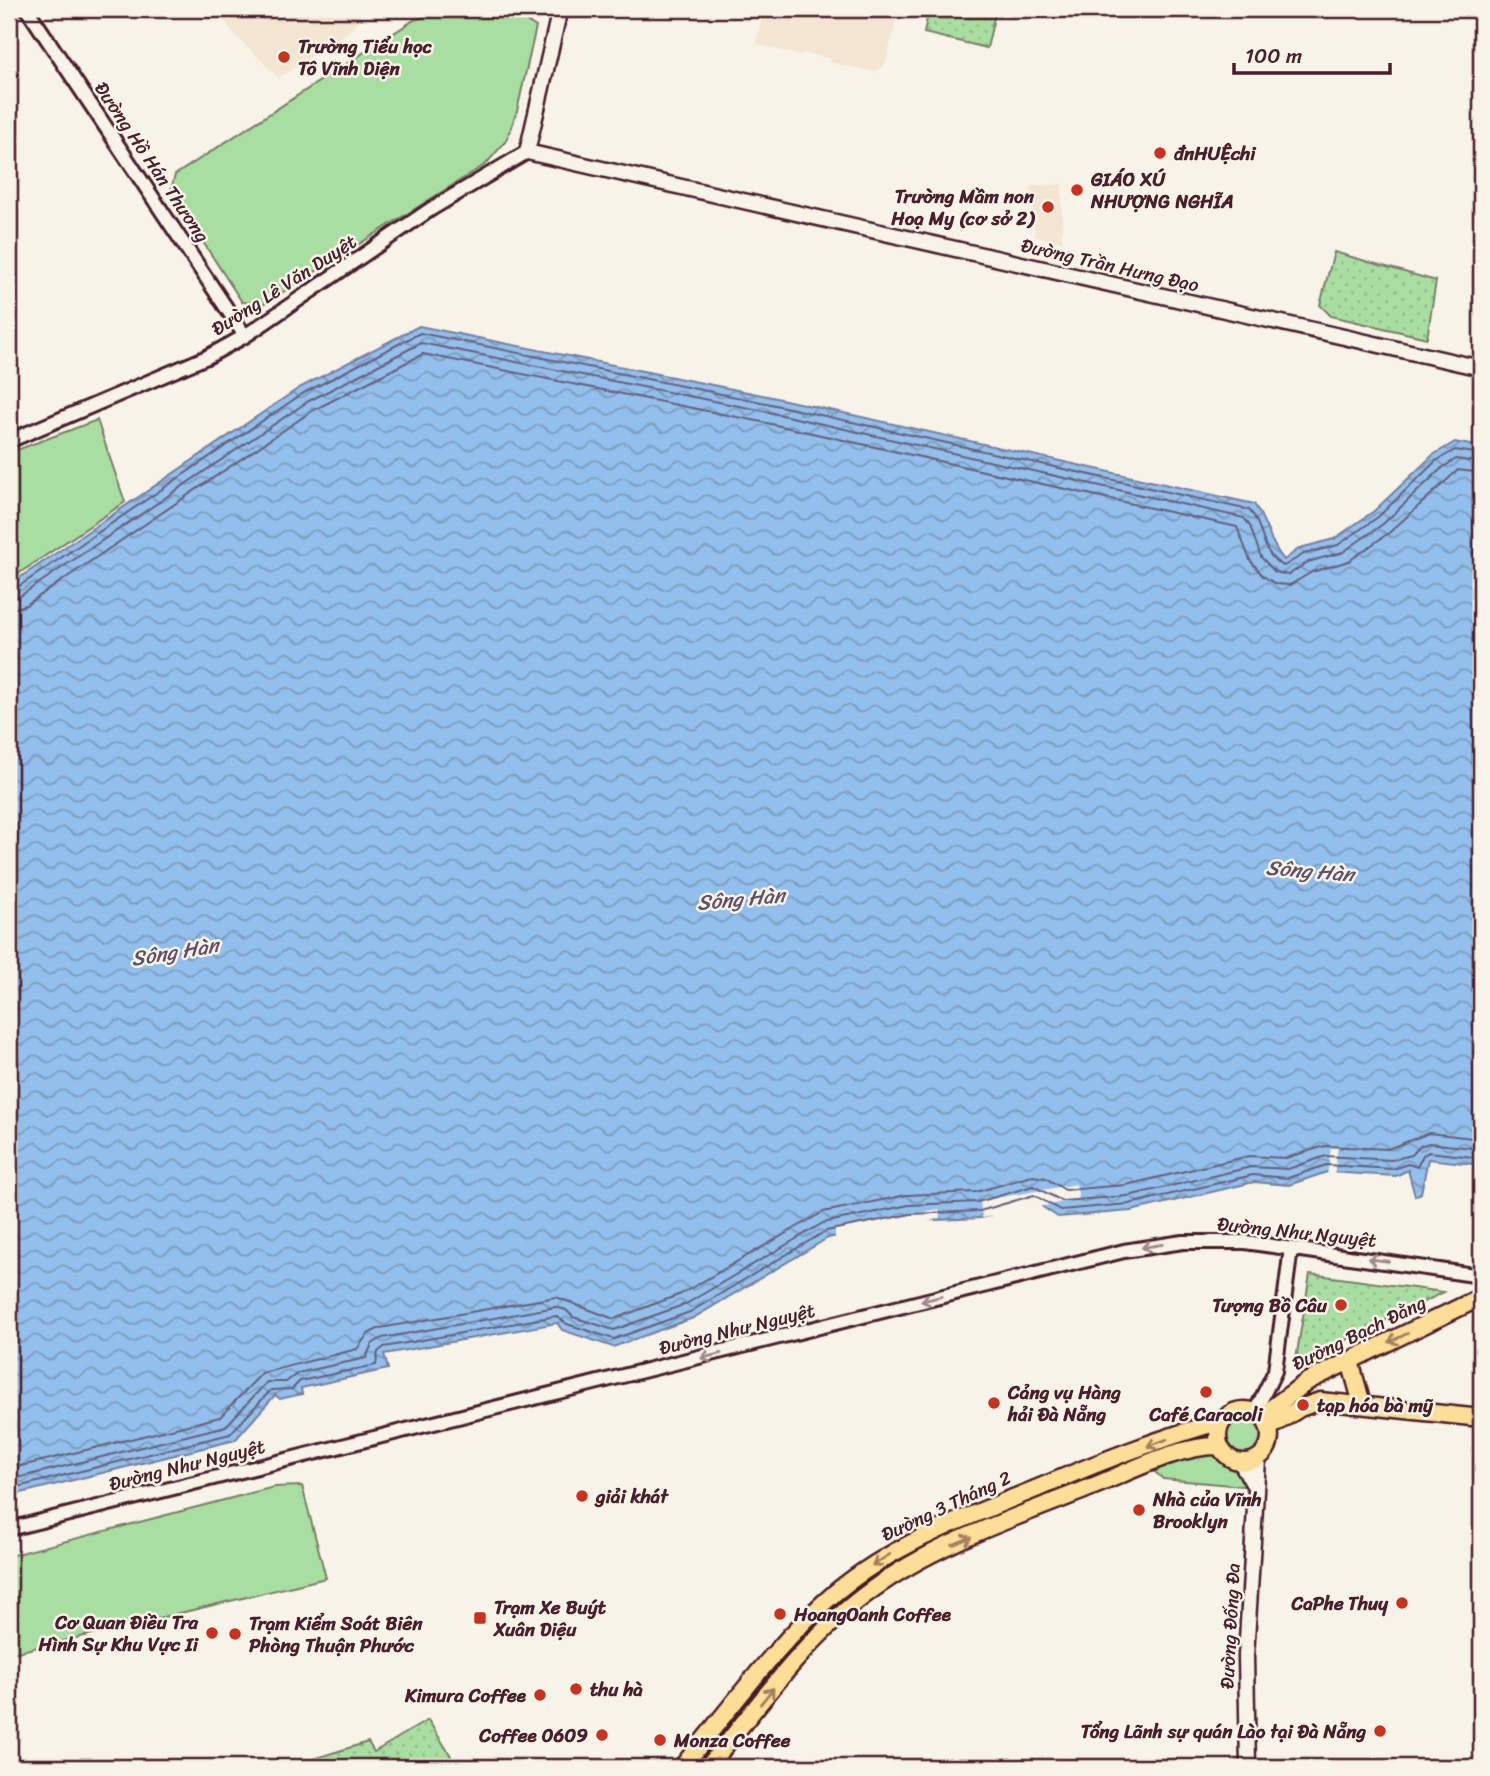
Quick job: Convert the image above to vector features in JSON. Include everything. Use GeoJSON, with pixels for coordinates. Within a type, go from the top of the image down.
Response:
{"type":"FeatureCollection","features":[{"type":"Feature","properties":{"kind":"main road"},"geometry":{"type":"LineString","coordinates":[[527,152],[560,9]]}},
{"type":"Feature","properties":{"kind":"main road","name":"Đường Trần Hưng Đạo"},"geometry":{"type":"LineString","coordinates":[[527,152],[1481,368]]}},
{"type":"Feature","properties":{"kind":"main road","name":"Đường Bạch Đằng"},"geometry":{"type":"LineString","coordinates":[[1262,1419],[1297,1387],[1481,1297]]}},
{"type":"Feature","properties":{"kind":"main road"},"geometry":{"type":"LineString","coordinates":[[1350,1361],[1362,1404]]}},
{"type":"Feature","properties":{"kind":"main road"},"geometry":{"type":"LineString","coordinates":[[1262,1419],[1268,1445],[1258,1459],[1241,1462],[1224,1454],[1219,1446],[1217,1433],[1222,1421],[1234,1412],[1262,1419],[1313,1403],[1362,1404],[1481,1418]]}},
{"type":"Feature","properties":{"kind":"main road","name":"Đường 3 Tháng 2"},"geometry":{"type":"LineString","coordinates":[[682,1767],[795,1631],[834,1594],[881,1560],[939,1530],[1058,1479],[1222,1421]]}},
{"type":"Feature","properties":{"kind":"main road","name":"Đường 3 Tháng 2"},"geometry":{"type":"LineString","coordinates":[[708,1767],[804,1650],[842,1614],[880,1584],[940,1551],[1066,1498],[1194,1449],[1219,1446]]}},
{"type":"Feature","properties":{"kind":"main road","name":"Đường Đống Đa"},"geometry":{"type":"LineString","coordinates":[[1248,1767],[1247,1656],[1258,1459]]}},
{"type":"Feature","properties":{"kind":"main road"},"geometry":{"type":"LineString","coordinates":[[1241,1462],[1255,1487]]}},
{"type":"Feature","properties":{"kind":"street","name":"Đường Hồ Hán Thương"},"geometry":{"type":"LineString","coordinates":[[27,9],[245,336]]}},
{"type":"Feature","properties":{"kind":"street","name":"Đường Lê Văn Duyệt"},"geometry":{"type":"LineString","coordinates":[[9,441],[207,358],[245,336],[431,209],[527,152]]}},
{"type":"Feature","properties":{"kind":"street","name":"Đường Như Nguyệt"},"geometry":{"type":"LineString","coordinates":[[9,1529],[1124,1251],[1183,1242],[1216,1241],[1291,1248],[1481,1276]]}},
{"type":"Feature","properties":{"kind":"street"},"geometry":{"type":"LineString","coordinates":[[1262,1419],[1275,1371],[1291,1248]]}},
{"type":"Feature","properties":{"kind":"shaded area","name":"Trường Tiểu học Tô Vĩnh Diện"},"geometry":{"type":"Polygon","coordinates":[[[215,9],[362,9],[358,21],[349,31],[279,78],[236,36],[215,9]]]}},
{"type":"Feature","properties":{"kind":"shaded area"},"geometry":{"type":"Polygon","coordinates":[[[764,9],[899,9],[886,62],[876,72],[832,63],[829,58],[804,53],[799,55],[756,44],[764,9]]]}},
{"type":"Feature","properties":{"kind":"shaded area","name":"Trường Mầm non Hoạ My (cơ sở 2)"},"geometry":{"type":"Polygon","coordinates":[[[1062,184],[1062,241],[1035,236],[1031,186],[1062,184]]]}},
{"type":"Feature","properties":{"kind":"green space"},"geometry":{"type":"Polygon","coordinates":[[[482,9],[518,16],[536,27],[517,111],[506,141],[486,164],[264,304],[242,302],[177,202],[171,190],[175,175],[414,20],[447,10],[482,9]]]}},
{"type":"Feature","properties":{"kind":"green space"},"geometry":{"type":"Polygon","coordinates":[[[929,9],[996,9],[987,48],[924,33],[929,9]]]}},
{"type":"Feature","properties":{"kind":"green space"},"geometry":{"type":"Polygon","coordinates":[[[1334,252],[1436,281],[1427,338],[1331,316],[1320,305],[1334,252]]]}},
{"type":"Feature","properties":{"kind":"green space"},"geometry":{"type":"Polygon","coordinates":[[[97,420],[125,502],[9,580],[9,453],[97,420]]]}},
{"type":"Feature","properties":{"kind":"green space"},"geometry":{"type":"Polygon","coordinates":[[[1310,1274],[1444,1292],[1301,1362],[1296,1359],[1310,1274]]]}},
{"type":"Feature","properties":{"kind":"green space"},"geometry":{"type":"Polygon","coordinates":[[[1245,1418],[1258,1424],[1264,1437],[1258,1450],[1245,1456],[1232,1450],[1226,1437],[1232,1424],[1245,1418]]]}},
{"type":"Feature","properties":{"kind":"green space"},"geometry":{"type":"Polygon","coordinates":[[[1219,1446],[1232,1460],[1241,1463],[1255,1487],[1163,1479],[1147,1465],[1219,1446]]]}},
{"type":"Feature","properties":{"kind":"green space"},"geometry":{"type":"Polygon","coordinates":[[[302,1486],[326,1578],[9,1654],[9,1556],[274,1487],[302,1486]]]}},
{"type":"Feature","properties":{"kind":"green space"},"geometry":{"type":"Polygon","coordinates":[[[428,1720],[451,1756],[441,1767],[287,1767],[368,1742],[374,1752],[428,1720]]]}},
{"type":"Feature","properties":{"kind":"water","name":"Sông Hàn"},"geometry":{"type":"Polygon","coordinates":[[[419,326],[767,396],[1254,504],[1284,560],[1300,548],[1334,539],[1374,511],[1433,455],[1455,442],[1481,447],[1481,1165],[1428,1159],[1421,1193],[1415,1196],[1408,1170],[1396,1176],[1327,1172],[1289,1185],[1254,1182],[1131,1211],[1058,1217],[1035,1202],[982,1218],[912,1221],[828,1238],[693,1318],[613,1347],[562,1330],[557,1323],[384,1354],[388,1369],[301,1388],[302,1394],[280,1399],[275,1395],[235,1440],[9,1496],[9,585],[299,388],[419,326]]]}},
{"type":"Feature","properties":{"kind":"pier"},"geometry":{"type":"Polygon","coordinates":[[[1331,1147],[1338,1148],[1334,1176],[1327,1176],[1331,1147]]]}},
{"type":"Feature","properties":{"kind":"pier"},"geometry":{"type":"Polygon","coordinates":[[[1076,1184],[1079,1199],[982,1218],[980,1201],[1076,1184]]]}},
{"type":"Feature","properties":{"kind":"pier"},"geometry":{"type":"Polygon","coordinates":[[[939,1209],[940,1218],[921,1224],[835,1240],[835,1229],[939,1209]]]}},
{"type":"Feature","properties":{"kind":"place","name":"Trường Tiểu học Tô Vĩnh Diện"},"geometry":{"type":"Point","coordinates":[284,57]}},
{"type":"Feature","properties":{"kind":"place","name":"đnHUỆchi"},"geometry":{"type":"Point","coordinates":[1160,153]}},
{"type":"Feature","properties":{"kind":"place","name":"GIÁO XÚ NHƯỢNG NGHĨA"},"geometry":{"type":"Point","coordinates":[1077,190]}},
{"type":"Feature","properties":{"kind":"place","name":"Trường Mầm non Hoạ My (cơ sở 2)"},"geometry":{"type":"Point","coordinates":[1048,207]}},
{"type":"Feature","properties":{"kind":"place","name":"Tượng Bồ Câu"},"geometry":{"type":"Point","coordinates":[1341,1305]}},
{"type":"Feature","properties":{"kind":"place","name":"Café Caracoli"},"geometry":{"type":"Point","coordinates":[1206,1392]}},
{"type":"Feature","properties":{"kind":"place","name":"Cảng vụ Hàng hải Đà Nẵng"},"geometry":{"type":"Point","coordinates":[994,1403]}},
{"type":"Feature","properties":{"kind":"place","name":"tạp hóa bà mỹ"},"geometry":{"type":"Point","coordinates":[1303,1405]}},
{"type":"Feature","properties":{"kind":"place","name":"giải khát"},"geometry":{"type":"Point","coordinates":[582,1496]}},
{"type":"Feature","properties":{"kind":"place","name":"Nhà của Vĩnh Brooklyn"},"geometry":{"type":"Point","coordinates":[1139,1510]}},
{"type":"Feature","properties":{"kind":"place","name":"CaPhe Thuy"},"geometry":{"type":"Point","coordinates":[1402,1603]}},
{"type":"Feature","properties":{"kind":"place","name":"HoangOanh Coffee"},"geometry":{"type":"Point","coordinates":[780,1614]}},
{"type":"Feature","properties":{"kind":"place","name":"Trạm Xe Buýt Xuân Diệu"},"geometry":{"type":"Point","coordinates":[480,1618]}},
{"type":"Feature","properties":{"kind":"place","name":"Cơ Quan Điều Tra Hình Sự Khu Vực Ii"},"geometry":{"type":"Point","coordinates":[212,1633]}},
{"type":"Feature","properties":{"kind":"place","name":"Trạm Kiểm Soát Biên Phòng Thuận Phước"},"geometry":{"type":"Point","coordinates":[235,1634]}},
{"type":"Feature","properties":{"kind":"place","name":"thu hà"},"geometry":{"type":"Point","coordinates":[576,1689]}},
{"type":"Feature","properties":{"kind":"place","name":"Kimura Coffee"},"geometry":{"type":"Point","coordinates":[540,1695]}},
{"type":"Feature","properties":{"kind":"place","name":"Tổng Lãnh sự quán Lào tại Đà Nẵng"},"geometry":{"type":"Point","coordinates":[1380,1731]}},
{"type":"Feature","properties":{"kind":"place","name":"Coffee 0609"},"geometry":{"type":"Point","coordinates":[602,1735]}},
{"type":"Feature","properties":{"kind":"place","name":"Monza Coffee"},"geometry":{"type":"Point","coordinates":[660,1740]}}]}
